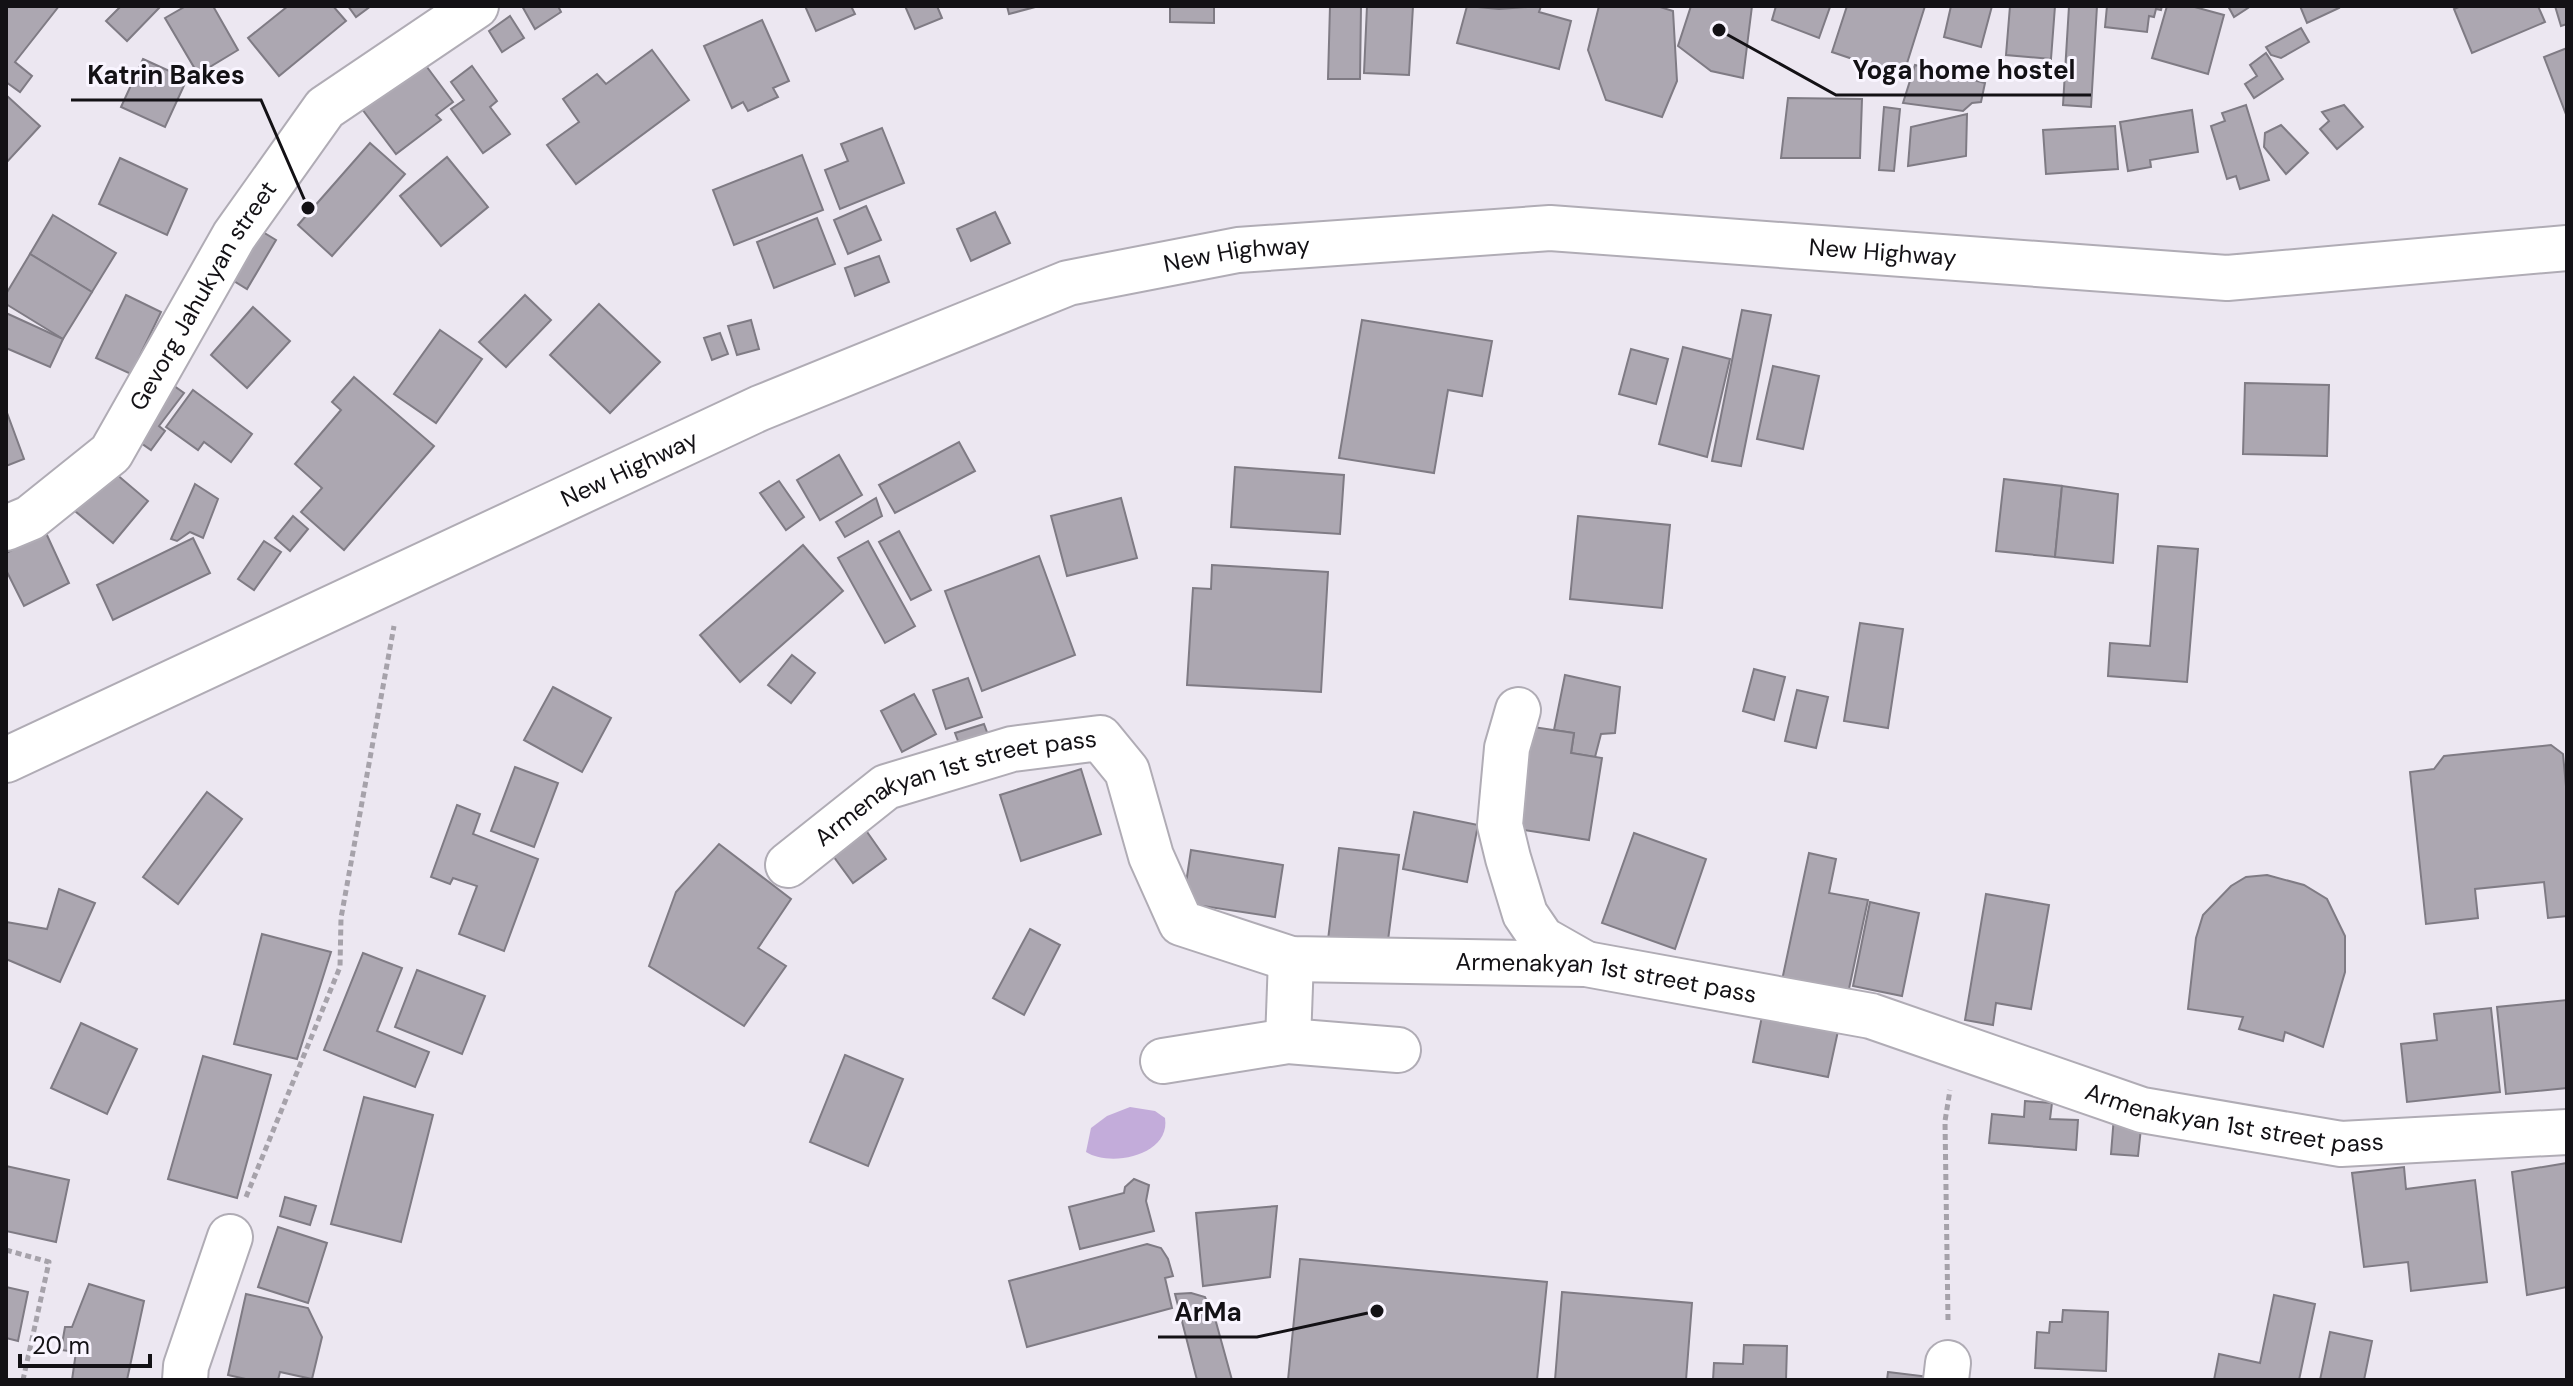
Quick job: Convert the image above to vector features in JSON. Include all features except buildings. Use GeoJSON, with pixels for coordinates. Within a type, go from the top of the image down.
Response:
{"type":"FeatureCollection","features":[{"type":"Feature","properties":{"kind":"street","name":"Gevorg Jahukyan street"},"geometry":{"type":"LineString","coordinates":[[6,528],[30,518],[111,453],[234,236],[325,108],[476,6]]}},
{"type":"Feature","properties":{"kind":"street","name":"New Highway"},"geometry":{"type":"LineString","coordinates":[[6,760],[760,408],[1068,283],[1238,250],[1550,228],[2227,278],[2567,248]]}},
{"type":"Feature","properties":{"kind":"street"},"geometry":{"type":"LineString","coordinates":[[1518,710],[1507,748],[1500,825],[1508,858],[1525,914],[1542,939],[1586,964]]}},
{"type":"Feature","properties":{"kind":"street","name":"Armenakyan 1st street pass"},"geometry":{"type":"LineString","coordinates":[[788,865],[886,787],[1012,749],[1100,738],[1127,771],[1151,856],[1181,923],[1291,959],[1586,964],[1871,1016],[2142,1110],[2341,1144],[2567,1132]]}},
{"type":"Feature","properties":{"kind":"street"},"geometry":{"type":"LineString","coordinates":[[1288,1041],[1291,959]]}},
{"type":"Feature","properties":{"kind":"street"},"geometry":{"type":"LineString","coordinates":[[1163,1061],[1288,1041],[1398,1050]]}},
{"type":"Feature","properties":{"kind":"street"},"geometry":{"type":"LineString","coordinates":[[185,1380],[186,1366],[230,1237]]}},
{"type":"Feature","properties":{"kind":"path"},"geometry":{"type":"LineString","coordinates":[[230,1237],[340,967],[341,918],[403,574]]}},
{"type":"Feature","properties":{"kind":"path"},"geometry":{"type":"LineString","coordinates":[[1947,1371],[1945,1121],[1957,1045]]}},
{"type":"Feature","properties":{"kind":"path"},"geometry":{"type":"LineString","coordinates":[[6,1250],[49,1262],[23,1380]]}},
{"type":"Feature","properties":{"kind":"shaded area"},"geometry":{"type":"Polygon","coordinates":[[[1130,1107],[1155,1111],[1165,1118],[1159,1141],[1137,1155],[1124,1158],[1097,1157],[1086,1152],[1091,1128],[1107,1116],[1130,1107]]]}},
{"type":"Feature","properties":{"kind":"place","name":"Yoga home hostel"},"geometry":{"type":"Point","coordinates":[1719,30]}},
{"type":"Feature","properties":{"kind":"place","name":"Katrin Bakes"},"geometry":{"type":"Point","coordinates":[308,208]}},
{"type":"Feature","properties":{"kind":"place","name":"ArMa"},"geometry":{"type":"Point","coordinates":[1377,1311]}}]}
